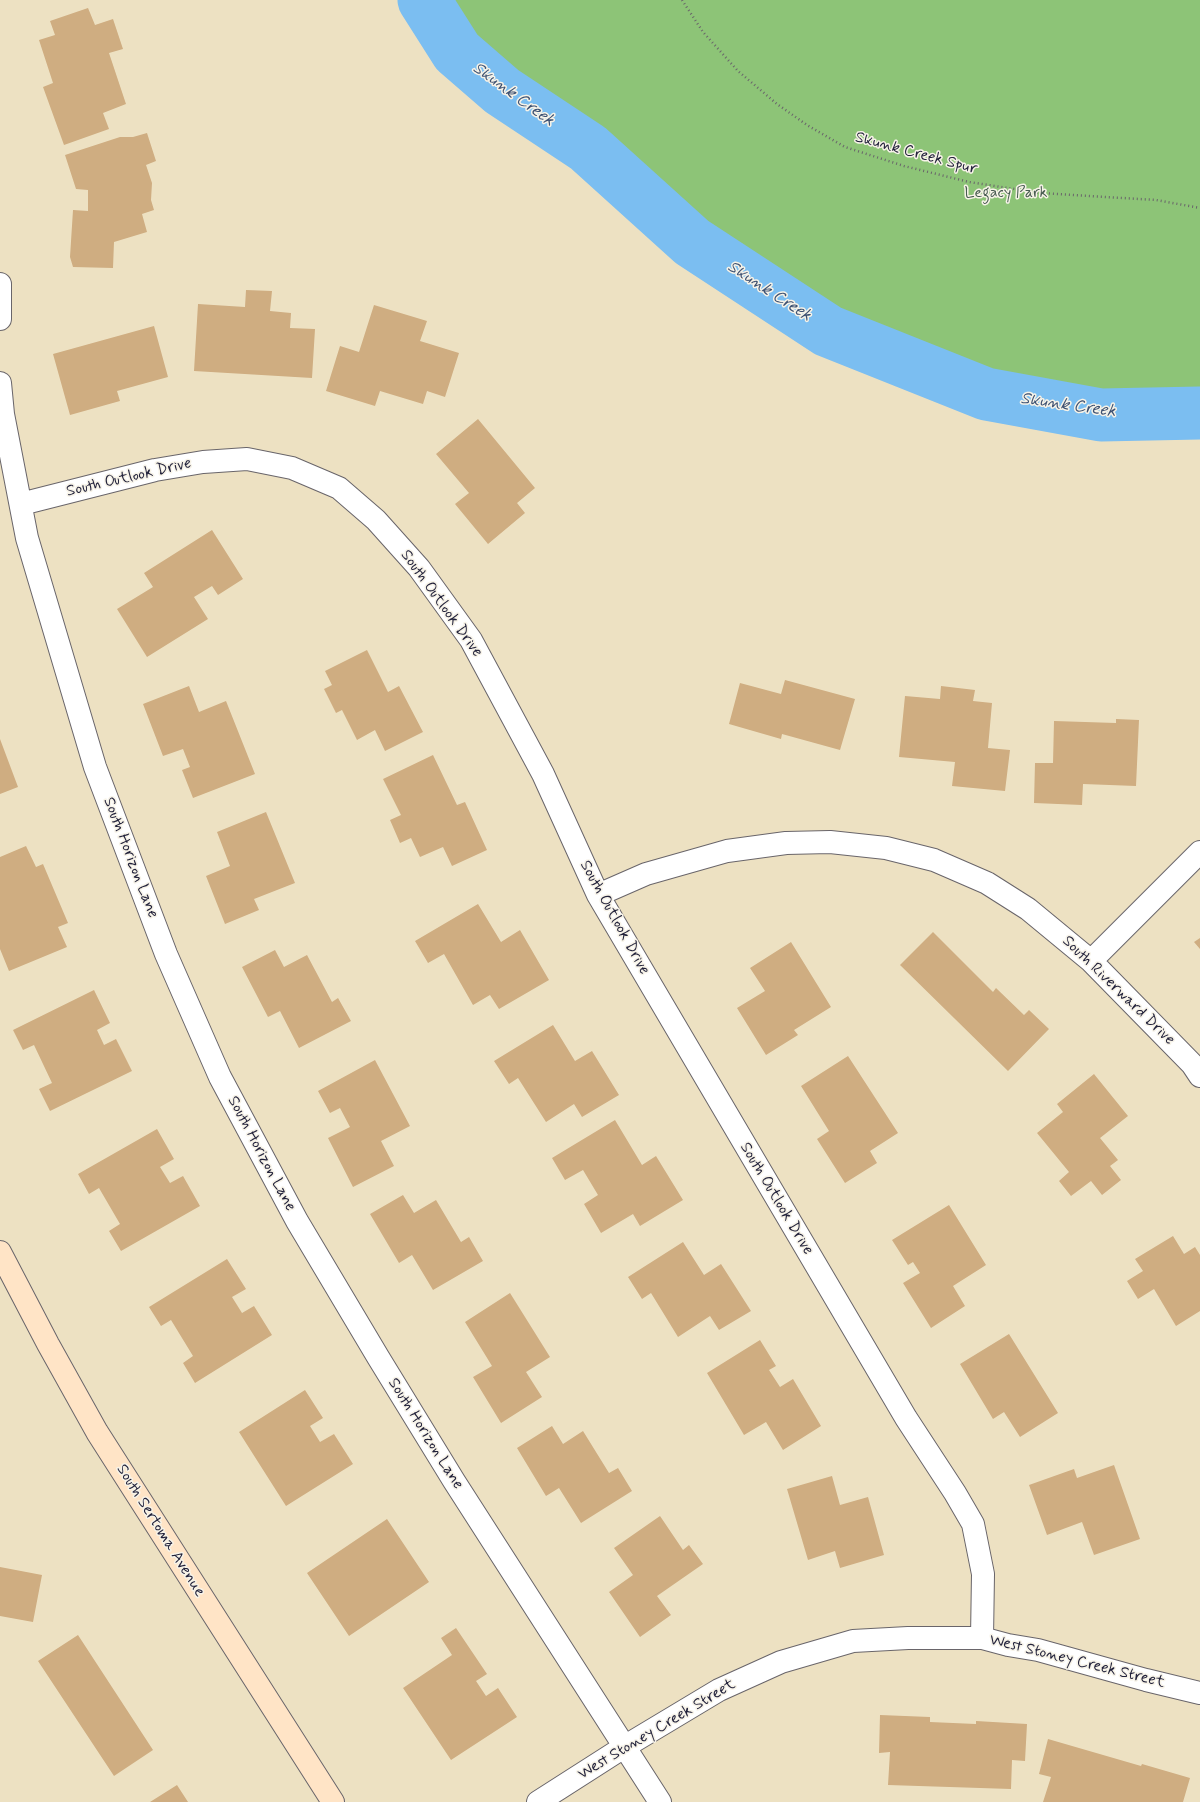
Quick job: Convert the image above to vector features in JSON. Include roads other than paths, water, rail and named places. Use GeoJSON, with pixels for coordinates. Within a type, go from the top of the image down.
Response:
{"type":"FeatureCollection","features":[{"type":"Feature","properties":{"kind":"main road","name":"South Sertoma Avenue"},"geometry":{"type":"LineString","coordinates":[[0,1252],[48,1344],[97,1432],[333,1802]]}},
{"type":"Feature","properties":{"kind":"street"},"geometry":{"type":"LineString","coordinates":[[0,284],[0,319]]}},
{"type":"Feature","properties":{"kind":"street","name":"South Horizon Lane"},"geometry":{"type":"LineString","coordinates":[[0,383],[3,414],[27,538],[95,767],[166,954],[220,1077],[297,1221],[378,1357],[454,1481],[660,1802]]}},
{"type":"Feature","properties":{"kind":"street","name":"South Outlook Drive"},"geometry":{"type":"LineString","coordinates":[[21,504],[154,470],[203,462],[247,459],[292,468],[339,488],[376,520],[419,568],[471,640],[543,774],[598,895],[902,1411],[973,1524],[983,1574],[982,1638]]}},
{"type":"Feature","properties":{"kind":"street","name":"South Riverward Drive"},"geometry":{"type":"LineString","coordinates":[[598,895],[646,874],[727,851],[793,843],[830,842],[886,848],[934,860],[987,883],[1028,909],[1091,961],[1192,1064],[1200,1076]]}},
{"type":"Feature","properties":{"kind":"street"},"geometry":{"type":"LineString","coordinates":[[1091,961],[1200,852]]}},
{"type":"Feature","properties":{"kind":"street","name":"West Stoney Creek Street"},"geometry":{"type":"LineString","coordinates":[[538,1802],[624,1747],[718,1690],[781,1662],[853,1641],[908,1638],[982,1638],[1008,1645],[1038,1650],[1146,1680],[1200,1693]]}},
{"type":"Feature","properties":{"kind":"waterway","name":"Skunk Creek"},"geometry":{"type":"LineString","coordinates":[[424,0],[457,52],[502,91],[588,148],[692,242],[828,331],[986,394],[1101,415],[1200,413]]}},
{"type":"Feature","properties":{"kind":"park label","name":"Legacy Park"},"geometry":{"type":"Point","coordinates":[1006,194]}}]}
